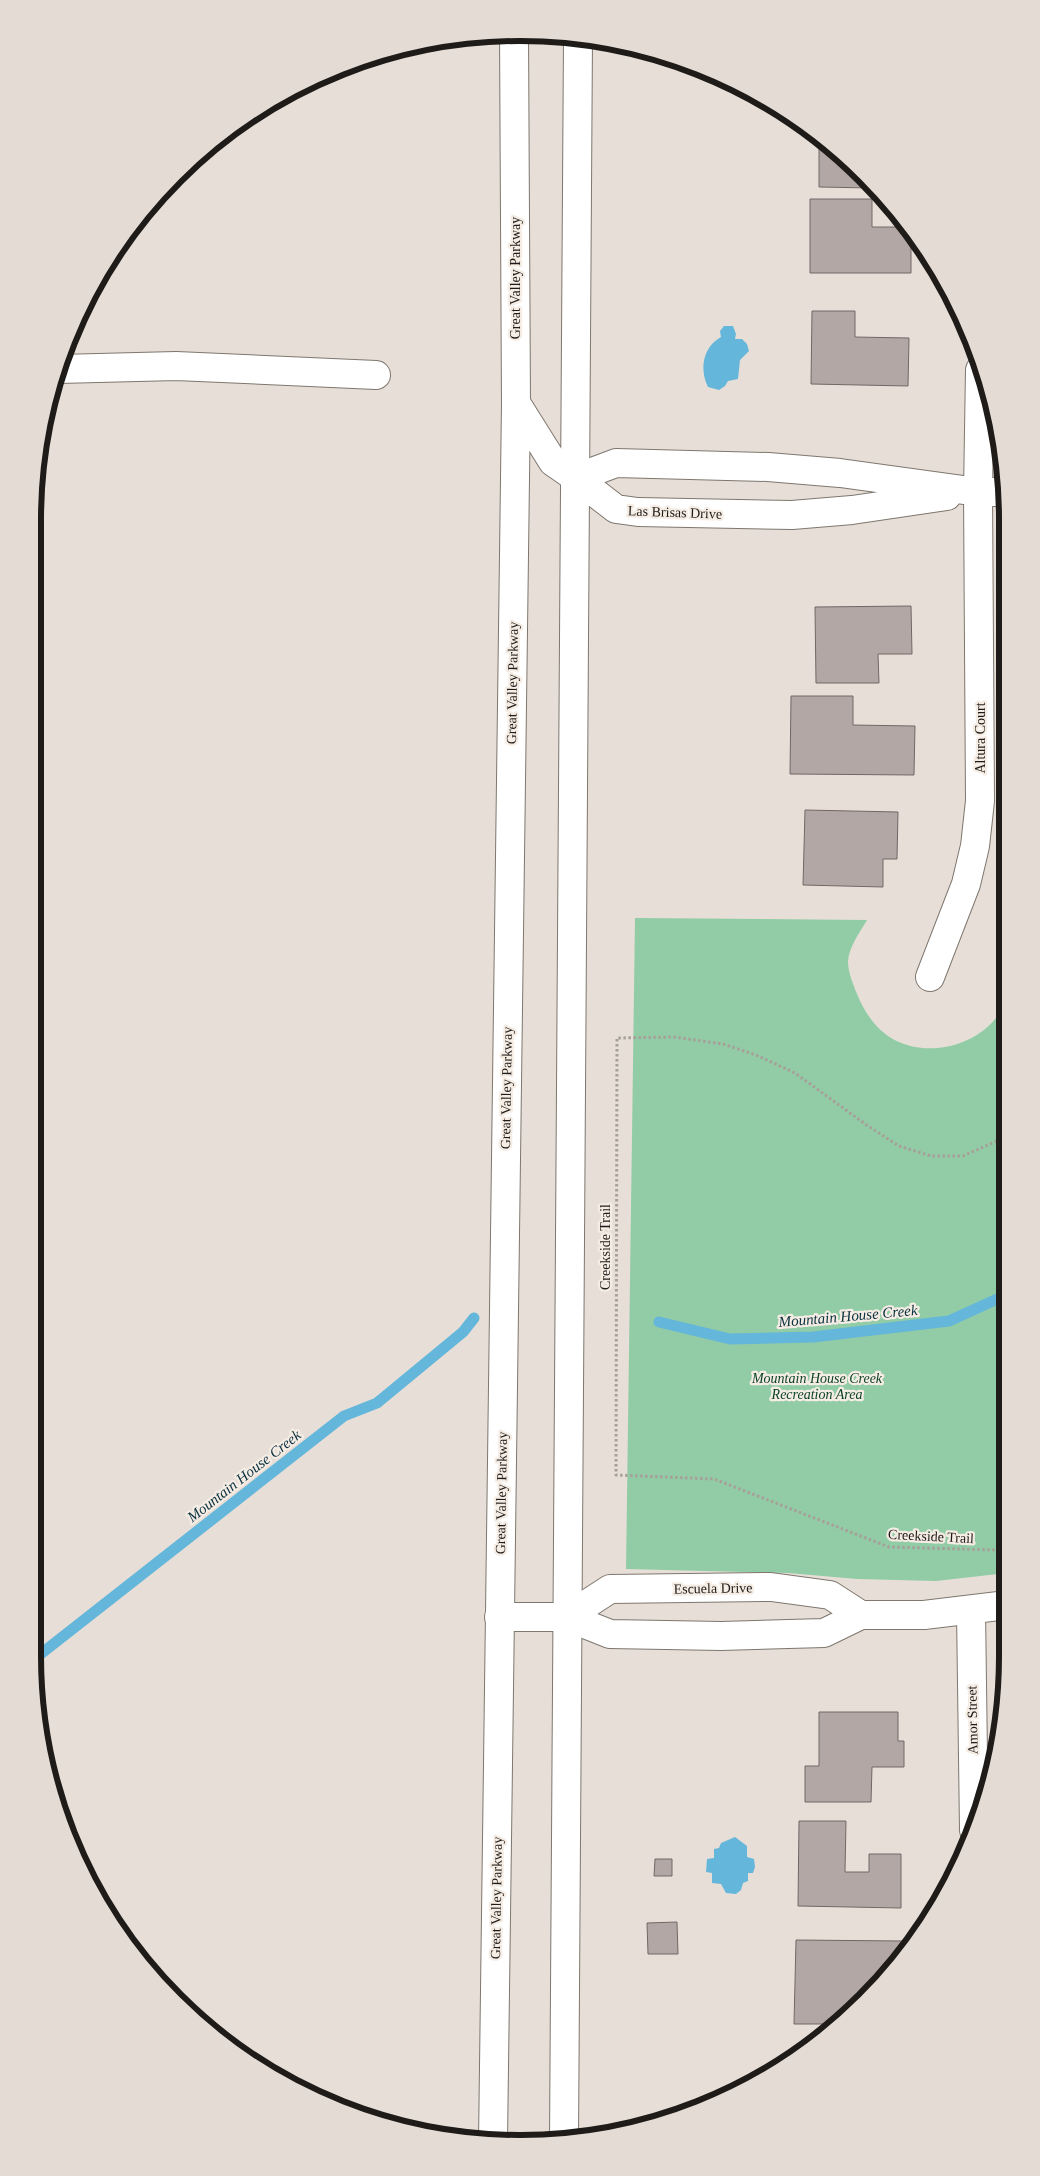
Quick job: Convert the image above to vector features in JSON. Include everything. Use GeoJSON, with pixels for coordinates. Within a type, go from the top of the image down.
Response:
{"type":"FeatureCollection","features":[{"type":"Feature","properties":{"kind":"main road","name":"Great Valley Parkway"},"geometry":{"type":"LineString","coordinates":[[493,2134],[516,403],[514,41]]}},
{"type":"Feature","properties":{"kind":"main road"},"geometry":{"type":"LineString","coordinates":[[564,2133],[578,45]]}},
{"type":"Feature","properties":{"kind":"main road"},"geometry":{"type":"LineString","coordinates":[[66,369],[176,366],[376,375]]}},
{"type":"Feature","properties":{"kind":"main road","name":"Altura Court"},"geometry":{"type":"LineString","coordinates":[[930,977],[966,884],[975,846],[980,801],[991,492],[983,398]]}},
{"type":"Feature","properties":{"kind":"main road","name":"Las Brisas Drive"},"geometry":{"type":"LineString","coordinates":[[516,403],[553,462],[616,509],[638,512],[792,515],[852,510],[991,492]]}},
{"type":"Feature","properties":{"kind":"main road"},"geometry":{"type":"LineString","coordinates":[[576,478],[616,462],[768,467],[840,473],[991,492]]}},
{"type":"Feature","properties":{"kind":"main road","name":"Escuela Drive"},"geometry":{"type":"LineString","coordinates":[[567,1617],[610,1589],[771,1587],[830,1595],[861,1615]]}},
{"type":"Feature","properties":{"kind":"main road"},"geometry":{"type":"LineString","coordinates":[[499,1617],[567,1617],[610,1634],[721,1636],[824,1633],[861,1615],[924,1615],[999,1606]]}},
{"type":"Feature","properties":{"kind":"main road","name":"Amor Street"},"geometry":{"type":"LineString","coordinates":[[971,1610],[974,1808]]}},
{"type":"Feature","properties":{"kind":"path","name":"Creekside Trail"},"geometry":{"type":"LineString","coordinates":[[999,1141],[963,1156],[930,1156],[899,1146],[795,1073],[756,1055],[722,1044],[674,1038],[617,1038],[616,1475],[714,1479],[889,1547],[999,1549]]}},
{"type":"Feature","properties":{"kind":"green space","name":"Mountain House Creek Recreation Area"},"geometry":{"type":"Polygon","coordinates":[[[635,918],[867,920],[849,956],[850,974],[857,994],[869,1017],[888,1036],[903,1044],[920,1048],[954,1045],[970,1039],[984,1030],[999,1013],[999,1574],[936,1581],[857,1579],[788,1573],[626,1569],[635,918]]]}},
{"type":"Feature","properties":{"kind":"water"},"geometry":{"type":"Polygon","coordinates":[[[724,326],[733,326],[736,334],[735,339],[742,339],[747,344],[749,351],[740,360],[738,379],[728,381],[719,390],[708,387],[703,366],[707,352],[715,341],[721,337],[720,331],[724,326]]]}},
{"type":"Feature","properties":{"kind":"water"},"geometry":{"type":"Polygon","coordinates":[[[735,1837],[747,1846],[747,1857],[754,1859],[755,1867],[753,1873],[748,1873],[748,1881],[743,1883],[741,1890],[736,1894],[726,1893],[721,1884],[712,1883],[712,1873],[706,1872],[707,1859],[714,1858],[714,1849],[719,1848],[721,1843],[735,1837]]]}},
{"type":"Feature","properties":{"kind":"building"},"geometry":{"type":"Polygon","coordinates":[[[819,146],[865,188],[819,187],[819,146]]]}},
{"type":"Feature","properties":{"kind":"building"},"geometry":{"type":"Polygon","coordinates":[[[810,199],[872,199],[872,227],[898,227],[911,244],[911,273],[810,273],[810,199]]]}},
{"type":"Feature","properties":{"kind":"building"},"geometry":{"type":"Polygon","coordinates":[[[812,311],[855,311],[855,337],[909,338],[908,386],[811,384],[812,311]]]}},
{"type":"Feature","properties":{"kind":"building"},"geometry":{"type":"Polygon","coordinates":[[[911,606],[912,654],[878,654],[879,683],[816,683],[815,607],[911,606]]]}},
{"type":"Feature","properties":{"kind":"building"},"geometry":{"type":"Polygon","coordinates":[[[791,696],[853,696],[853,725],[915,726],[914,775],[790,774],[791,696]]]}},
{"type":"Feature","properties":{"kind":"building"},"geometry":{"type":"Polygon","coordinates":[[[805,810],[898,812],[897,859],[883,859],[883,887],[803,885],[805,810]]]}},
{"type":"Feature","properties":{"kind":"building"},"geometry":{"type":"Polygon","coordinates":[[[819,1712],[898,1712],[898,1741],[904,1741],[904,1767],[872,1767],[871,1802],[805,1802],[805,1766],[819,1766],[819,1712]]]}},
{"type":"Feature","properties":{"kind":"building"},"geometry":{"type":"Polygon","coordinates":[[[799,1821],[846,1821],[845,1872],[869,1872],[869,1854],[901,1854],[901,1908],[798,1906],[799,1821]]]}},
{"type":"Feature","properties":{"kind":"building"},"geometry":{"type":"Polygon","coordinates":[[[655,1859],[672,1859],[672,1876],[654,1876],[655,1859]]]}},
{"type":"Feature","properties":{"kind":"building"},"geometry":{"type":"Polygon","coordinates":[[[677,1922],[678,1954],[648,1954],[647,1923],[677,1922]]]}},
{"type":"Feature","properties":{"kind":"building"},"geometry":{"type":"Polygon","coordinates":[[[796,1940],[903,1941],[880,1972],[859,1995],[826,2024],[794,2024],[796,1940]]]}},
{"type":"Feature","properties":{"kind":"waterway","name":"Mountain House Creek"},"geometry":{"type":"LineString","coordinates":[[659,1322],[730,1339],[813,1337],[949,1321],[999,1298]]}},
{"type":"Feature","properties":{"kind":"waterway","name":"Mountain House Creek"},"geometry":{"type":"LineString","coordinates":[[41,1654],[344,1416],[377,1403],[463,1332],[474,1318]]}}]}
